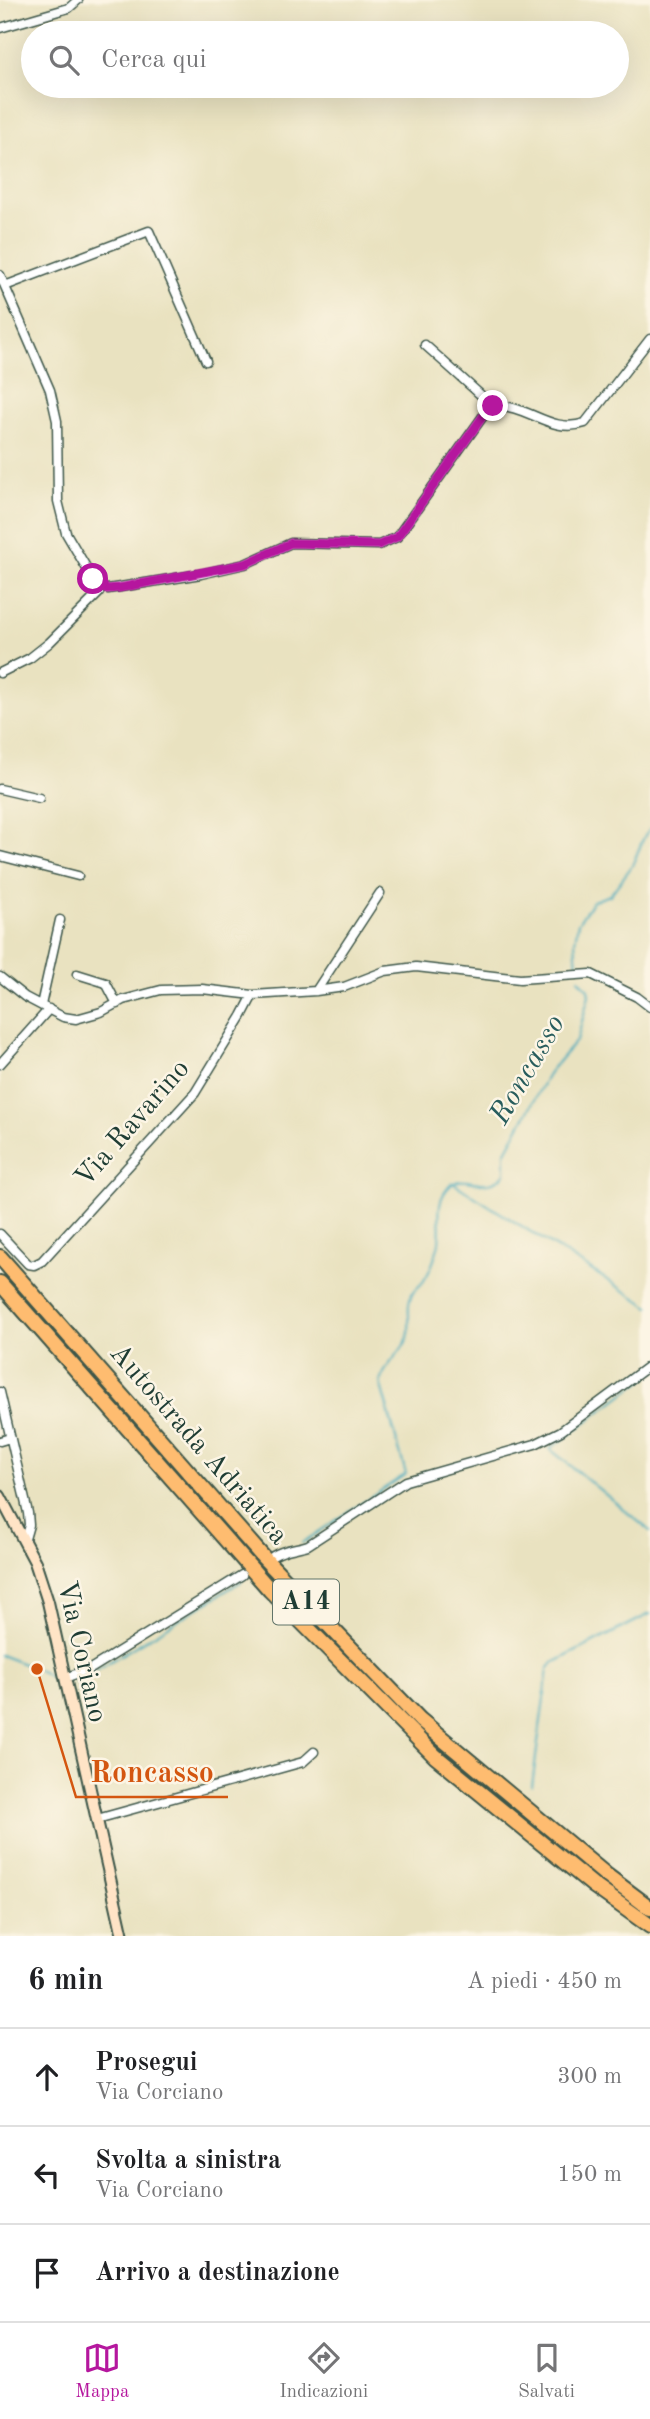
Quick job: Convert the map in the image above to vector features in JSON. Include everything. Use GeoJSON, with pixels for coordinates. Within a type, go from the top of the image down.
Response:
{"type":"FeatureCollection","features":[{"type":"Feature","properties":{"kind":"highway","name":"Autostrada Adriatica"},"geometry":{"type":"LineString","coordinates":[[0,1257],[263,1557],[420,1720],[650,1908]]}},
{"type":"Feature","properties":{"kind":"highway","name":"Autostrada Adriatica"},"geometry":{"type":"LineString","coordinates":[[0,1283],[270,1590],[435,1756],[594,1886],[650,1926]]}},
{"type":"Feature","properties":{"kind":"main road","name":"Via Coriano"},"geometry":{"type":"LineString","coordinates":[[0,1496],[25,1539],[48,1602],[123,1936]]}},
{"type":"Feature","properties":{"kind":"street"},"geometry":{"type":"LineString","coordinates":[[24,21],[69,8],[78,0]]}},
{"type":"Feature","properties":{"kind":"street"},"geometry":{"type":"LineString","coordinates":[[0,28],[21,22]]}},
{"type":"Feature","properties":{"kind":"street"},"geometry":{"type":"LineString","coordinates":[[5,286],[149,231],[206,361]]}},
{"type":"Feature","properties":{"kind":"street"},"geometry":{"type":"LineString","coordinates":[[0,275],[50,390],[57,421],[58,501],[66,533],[93,579],[102,589]]}},
{"type":"Feature","properties":{"kind":"street"},"geometry":{"type":"LineString","coordinates":[[425,345],[493,406],[527,412],[565,428],[586,423],[650,339]]}},
{"type":"Feature","properties":{"kind":"street"},"geometry":{"type":"LineString","coordinates":[[0,673],[40,650],[102,589],[201,574],[245,564],[291,543],[379,545],[397,537],[493,406]]}},
{"type":"Feature","properties":{"kind":"street"},"geometry":{"type":"LineString","coordinates":[[0,789],[39,798]]}},
{"type":"Feature","properties":{"kind":"street"},"geometry":{"type":"LineString","coordinates":[[0,856],[78,876]]}},
{"type":"Feature","properties":{"kind":"street"},"geometry":{"type":"LineString","coordinates":[[316,992],[380,893]]}},
{"type":"Feature","properties":{"kind":"street"},"geometry":{"type":"LineString","coordinates":[[0,1064],[45,1007],[60,920]]}},
{"type":"Feature","properties":{"kind":"street"},"geometry":{"type":"LineString","coordinates":[[0,977],[25,997],[63,1017],[76,1019],[101,1012],[145,993],[161,990],[202,989],[253,995],[316,992],[344,987],[385,971],[416,967],[520,979],[591,974],[637,997],[650,1007]]}},
{"type":"Feature","properties":{"kind":"street"},"geometry":{"type":"LineString","coordinates":[[77,974],[106,983],[117,1004]]}},
{"type":"Feature","properties":{"kind":"street","name":"Via Ravarino"},"geometry":{"type":"LineString","coordinates":[[0,1234],[28,1264],[34,1265],[42,1261],[201,1085],[253,995]]}},
{"type":"Feature","properties":{"kind":"street"},"geometry":{"type":"LineString","coordinates":[[273,1556],[283,1550],[308,1545],[406,1481],[535,1444],[561,1431],[650,1365]]}},
{"type":"Feature","properties":{"kind":"street","name":"Via Coriano"},"geometry":{"type":"LineString","coordinates":[[0,1392],[28,1513],[29,1525],[25,1539]]}},
{"type":"Feature","properties":{"kind":"street"},"geometry":{"type":"LineString","coordinates":[[0,1441],[10,1438]]}},
{"type":"Feature","properties":{"kind":"street"},"geometry":{"type":"LineString","coordinates":[[65,1678],[92,1668],[242,1575]]}},
{"type":"Feature","properties":{"kind":"street"},"geometry":{"type":"LineString","coordinates":[[97,1819],[303,1762],[314,1752]]}},
{"type":"Feature","properties":{"kind":"waterway","name":"Roncasso"},"geometry":{"type":"LineString","coordinates":[[577,967],[575,941],[578,923],[593,901],[610,895],[632,866],[650,828]]}},
{"type":"Feature","properties":{"kind":"waterway","name":"Roncasso"},"geometry":{"type":"LineString","coordinates":[[302,1543],[406,1474],[380,1382],[386,1368],[408,1337],[410,1299],[426,1278],[435,1256],[439,1239],[441,1199],[451,1185],[457,1182],[490,1183],[505,1174],[505,1153],[550,1071],[577,1040],[589,995],[588,989],[579,979]]}},
{"type":"Feature","properties":{"kind":"waterway","name":"Roncasso"},"geometry":{"type":"LineString","coordinates":[[453,1183],[650,1307]]}},
{"type":"Feature","properties":{"kind":"waterway","name":"Roncasso"},"geometry":{"type":"LineString","coordinates":[[650,1374],[550,1449],[650,1531]]}},
{"type":"Feature","properties":{"kind":"waterway","name":"Roncasso"},"geometry":{"type":"LineString","coordinates":[[75,1683],[242,1581]]}},
{"type":"Feature","properties":{"kind":"waterway","name":"Roncasso"},"geometry":{"type":"LineString","coordinates":[[532,1786],[548,1669],[553,1663],[650,1614]]}},
{"type":"Feature","properties":{"kind":"waterway","name":"Roncasso"},"geometry":{"type":"LineString","coordinates":[[0,1655],[37,1669],[55,1680]]}},
{"type":"Feature","properties":{"kind":"place","name":"Roncasso"},"geometry":{"type":"Point","coordinates":[37,1669]}},
{"type":"Feature","properties":{"kind":"route"},"geometry":{"type":"LineString","coordinates":[[93,579],[107,589],[201,574],[245,564],[291,543],[379,545],[397,537],[493,406]]}}]}
